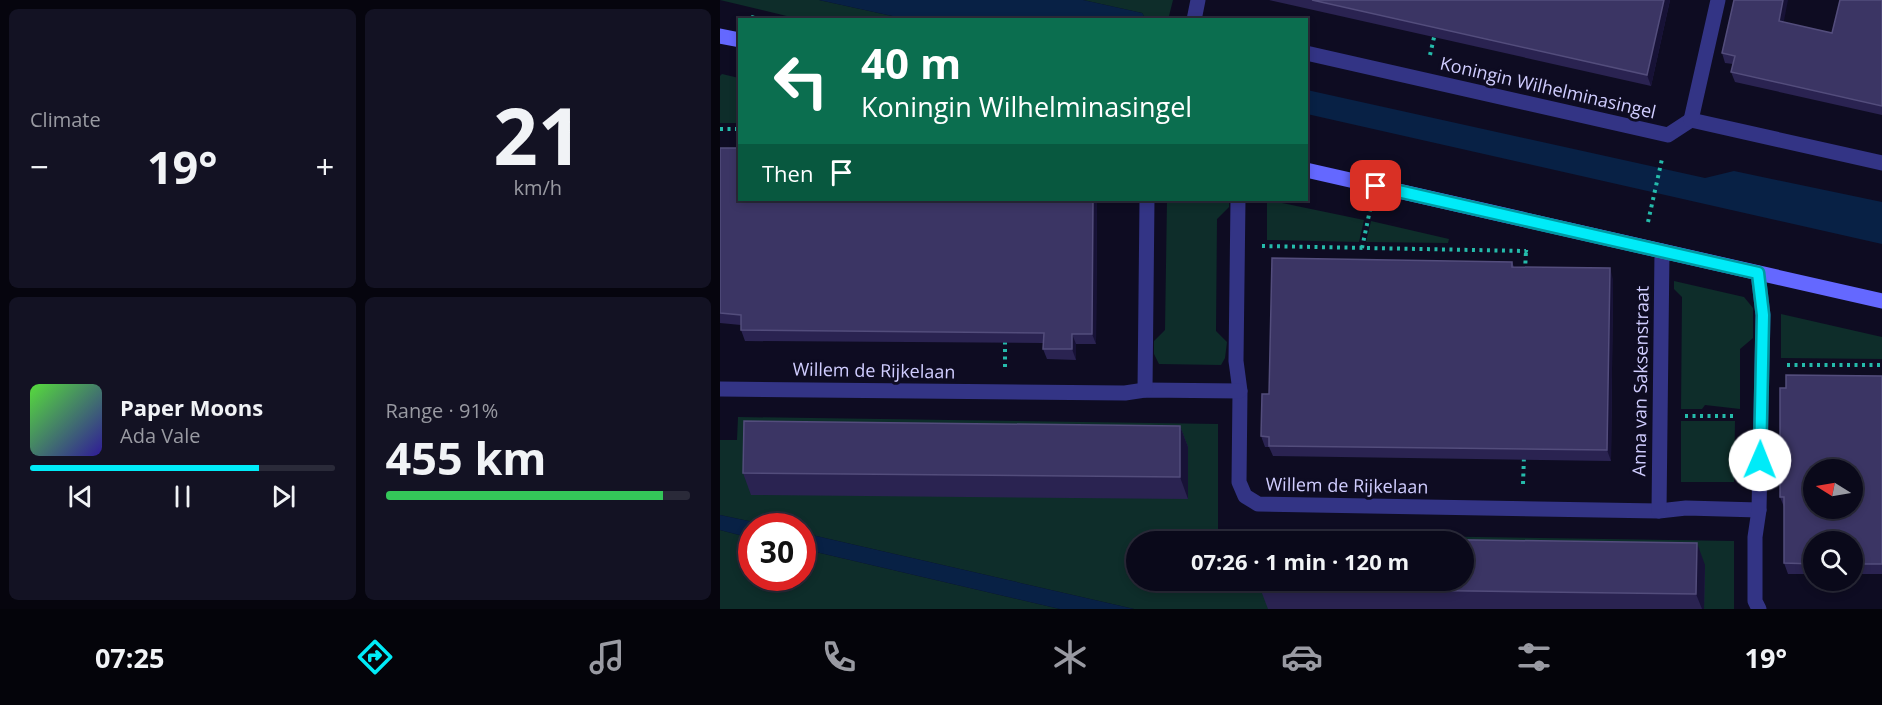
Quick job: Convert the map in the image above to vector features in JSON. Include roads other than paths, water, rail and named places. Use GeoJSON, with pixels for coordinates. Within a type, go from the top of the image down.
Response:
{"type":"FeatureCollection","features":[{"type":"Feature","properties":{"kind":"street"},"geometry":{"type":"LineString","coordinates":[[1194,18],[1198,0]]}},
{"type":"Feature","properties":{"kind":"street"},"geometry":{"type":"LineString","coordinates":[[1718,0],[1691,120],[1882,163]]}},
{"type":"Feature","properties":{"kind":"street"},"geometry":{"type":"LineString","coordinates":[[720,36],[738,40]]}},
{"type":"Feature","properties":{"kind":"street","name":"Koningin Wilhelminasingel"},"geometry":{"type":"LineString","coordinates":[[1308,53],[1668,135],[1691,120]]}},
{"type":"Feature","properties":{"kind":"street"},"geometry":{"type":"LineString","coordinates":[[1308,170],[1882,301]]}},
{"type":"Feature","properties":{"kind":"street"},"geometry":{"type":"LineString","coordinates":[[1145,390],[1147,201]]}},
{"type":"Feature","properties":{"kind":"street"},"geometry":{"type":"LineString","coordinates":[[1238,201],[1236,361],[1240,391]]}},
{"type":"Feature","properties":{"kind":"street","name":"Anna van Saksenstraat"},"geometry":{"type":"LineString","coordinates":[[1659,512],[1662,250]]}},
{"type":"Feature","properties":{"kind":"street"},"geometry":{"type":"LineString","coordinates":[[1758,273],[1763,315],[1759,510],[1755,537],[1755,601],[1759,609]]}},
{"type":"Feature","properties":{"kind":"street","name":"Willem de Rijkelaan"},"geometry":{"type":"LineString","coordinates":[[720,389],[1125,393],[1145,390],[1240,391],[1239,482],[1245,496],[1258,504],[1659,512],[1686,508],[1759,510]]}},
{"type":"Feature","properties":{"kind":"water"},"geometry":{"type":"Polygon","coordinates":[[[819,0],[1083,0],[1142,13],[1145,18],[901,18],[819,0]]]}},
{"type":"Feature","properties":{"kind":"water"},"geometry":{"type":"Polygon","coordinates":[[[1308,90],[1705,178],[1734,171],[1882,202],[1882,244],[1308,114],[1308,90]]]}},
{"type":"Feature","properties":{"kind":"water"},"geometry":{"type":"Polygon","coordinates":[[[720,515],[738,519],[738,535],[720,530],[720,515]]]}},
{"type":"Feature","properties":{"kind":"water"},"geometry":{"type":"Polygon","coordinates":[[[816,536],[1134,609],[1060,609],[816,552],[816,536]]]}}]}
